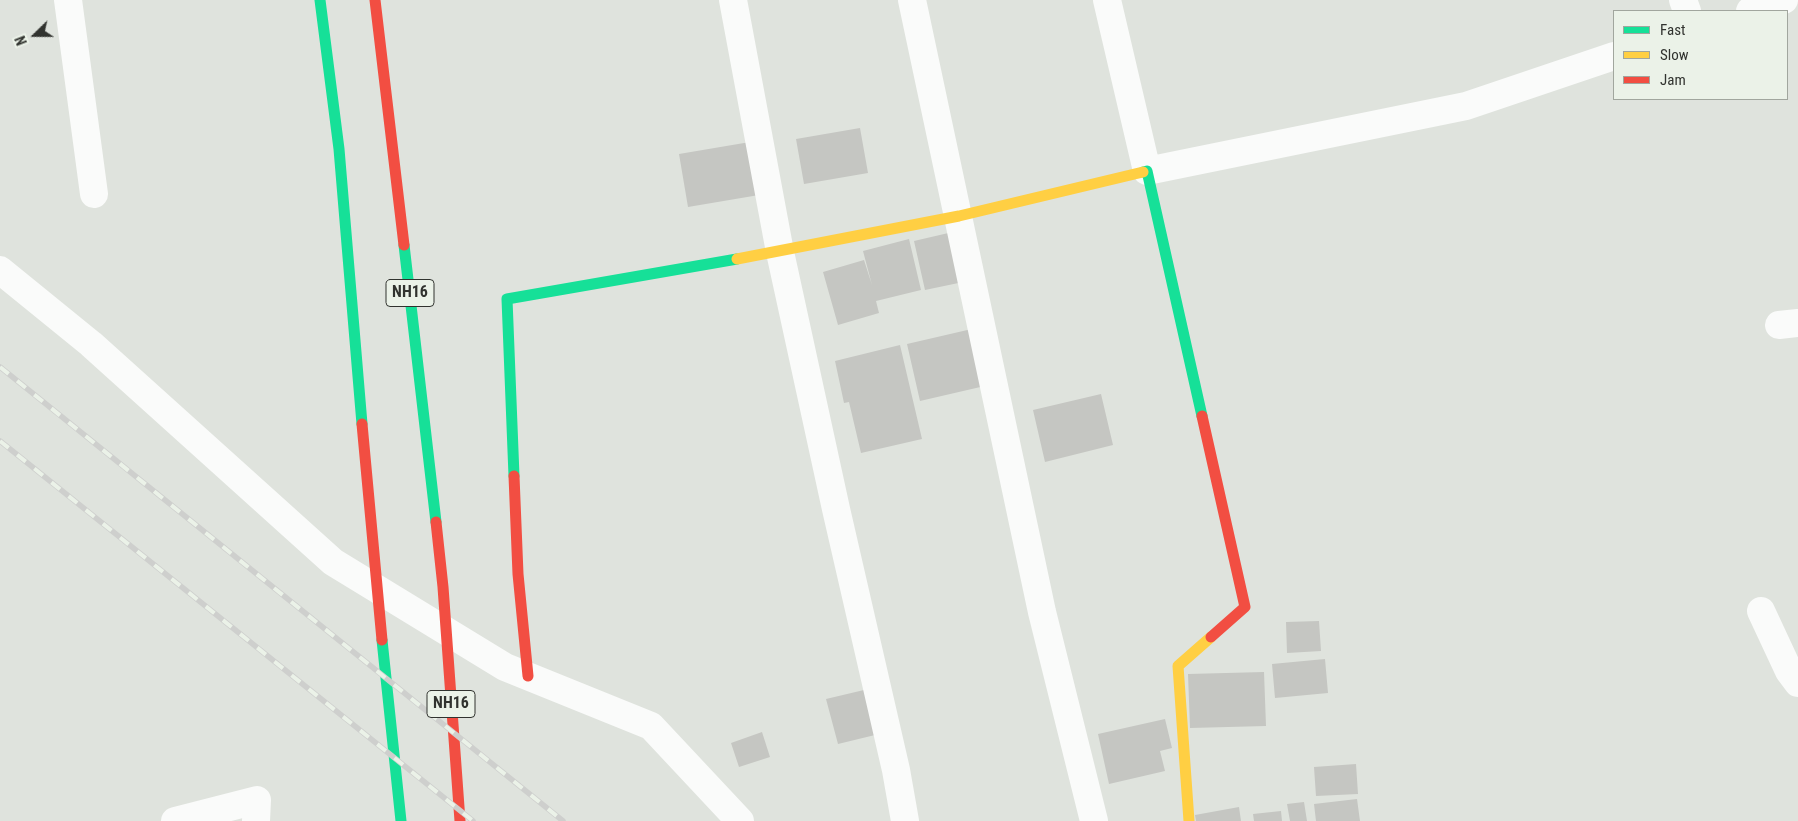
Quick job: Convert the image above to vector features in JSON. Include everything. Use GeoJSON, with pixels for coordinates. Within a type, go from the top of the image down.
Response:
{"type":"FeatureCollection","features":[{"type":"Feature","properties":{"kind":"main road"},"geometry":{"type":"LineString","coordinates":[[320,0],[339,149],[374,559],[401,821]]}},
{"type":"Feature","properties":{"kind":"main road","name":"NH16"},"geometry":{"type":"LineString","coordinates":[[374,0],[395,162],[443,587],[460,821]]}},
{"type":"Feature","properties":{"kind":"main road"},"geometry":{"type":"LineString","coordinates":[[528,676],[518,574],[507,299],[780,252],[959,216],[1148,171],[1245,607],[1178,666],[1189,821]]}},
{"type":"Feature","properties":{"kind":"street"},"geometry":{"type":"LineString","coordinates":[[68,0],[94,194]]}},
{"type":"Feature","properties":{"kind":"street"},"geometry":{"type":"LineString","coordinates":[[733,0],[780,252],[896,770],[905,821]]}},
{"type":"Feature","properties":{"kind":"street"},"geometry":{"type":"LineString","coordinates":[[912,0],[1042,612],[1094,821]]}},
{"type":"Feature","properties":{"kind":"street"},"geometry":{"type":"LineString","coordinates":[[1107,0],[1148,171],[1466,106],[1613,56]]}},
{"type":"Feature","properties":{"kind":"street"},"geometry":{"type":"LineString","coordinates":[[1753,10],[1784,0]]}},
{"type":"Feature","properties":{"kind":"street"},"geometry":{"type":"LineString","coordinates":[[0,270],[91,344],[333,562],[505,667],[651,726],[740,821]]}},
{"type":"Feature","properties":{"kind":"street"},"geometry":{"type":"LineString","coordinates":[[1761,611],[1789,671],[1798,683]]}},
{"type":"Feature","properties":{"kind":"street"},"geometry":{"type":"LineString","coordinates":[[175,821],[257,800],[256,821]]}},
{"type":"Feature","properties":{"kind":"building"},"geometry":{"type":"Polygon","coordinates":[[[860,128],[868,173],[804,184],[796,139],[860,128]]]}},
{"type":"Feature","properties":{"kind":"building"},"geometry":{"type":"Polygon","coordinates":[[[750,142],[759,195],[688,207],[679,154],[750,142]]]}},
{"type":"Feature","properties":{"kind":"building"},"geometry":{"type":"Polygon","coordinates":[[[957,231],[968,281],[925,290],[914,241],[957,231]]]}},
{"type":"Feature","properties":{"kind":"building"},"geometry":{"type":"Polygon","coordinates":[[[909,239],[921,290],[876,301],[879,313],[838,325],[823,272],[864,260],[872,285],[863,251],[909,239]]]}},
{"type":"Feature","properties":{"kind":"building"},"geometry":{"type":"Polygon","coordinates":[[[976,328],[989,385],[920,401],[907,344],[976,328]]]}},
{"type":"Feature","properties":{"kind":"building"},"geometry":{"type":"Polygon","coordinates":[[[900,345],[922,439],[861,453],[849,402],[844,403],[835,361],[900,345]]]}},
{"type":"Feature","properties":{"kind":"building"},"geometry":{"type":"Polygon","coordinates":[[[1101,394],[1113,445],[1045,462],[1033,410],[1101,394]]]}},
{"type":"Feature","properties":{"kind":"building"},"geometry":{"type":"Polygon","coordinates":[[[1319,621],[1321,651],[1287,653],[1286,622],[1319,621]]]}},
{"type":"Feature","properties":{"kind":"building"},"geometry":{"type":"Polygon","coordinates":[[[1325,659],[1328,693],[1275,698],[1272,664],[1325,659]]]}},
{"type":"Feature","properties":{"kind":"building"},"geometry":{"type":"Polygon","coordinates":[[[1264,672],[1266,726],[1190,728],[1188,674],[1264,672]]]}},
{"type":"Feature","properties":{"kind":"building"},"geometry":{"type":"Polygon","coordinates":[[[864,690],[875,735],[838,744],[826,699],[864,690]]]}},
{"type":"Feature","properties":{"kind":"building"},"geometry":{"type":"Polygon","coordinates":[[[1165,719],[1172,748],[1160,751],[1165,771],[1109,784],[1098,734],[1165,719]]]}},
{"type":"Feature","properties":{"kind":"building"},"geometry":{"type":"Polygon","coordinates":[[[762,732],[770,757],[739,767],[731,743],[762,732]]]}},
{"type":"Feature","properties":{"kind":"building"},"geometry":{"type":"Polygon","coordinates":[[[1356,764],[1358,794],[1316,796],[1314,767],[1356,764]]]}},
{"type":"Feature","properties":{"kind":"building"},"geometry":{"type":"Polygon","coordinates":[[[1357,799],[1360,821],[1316,821],[1314,804],[1357,799]]]}},
{"type":"Feature","properties":{"kind":"building"},"geometry":{"type":"Polygon","coordinates":[[[1304,802],[1307,821],[1290,821],[1287,804],[1304,802]]]}},
{"type":"Feature","properties":{"kind":"building"},"geometry":{"type":"Polygon","coordinates":[[[1239,807],[1241,821],[1196,821],[1195,815],[1239,807]]]}},
{"type":"Feature","properties":{"kind":"building"},"geometry":{"type":"Polygon","coordinates":[[[1281,811],[1282,821],[1254,821],[1253,814],[1281,811]]]}},
{"type":"Feature","properties":{"kind":"railway"},"geometry":{"type":"LineString","coordinates":[[0,367],[563,821]]}},
{"type":"Feature","properties":{"kind":"railway"},"geometry":{"type":"LineString","coordinates":[[0,441],[473,821]]}},
{"type":"Feature","properties":{"kind":"traffic: fast"},"geometry":{"type":"LineString","coordinates":[[320,0],[339,149],[362,424]]}},
{"type":"Feature","properties":{"kind":"traffic: fast"},"geometry":{"type":"LineString","coordinates":[[1143,172],[1147,171],[1202,416]]}},
{"type":"Feature","properties":{"kind":"traffic: fast"},"geometry":{"type":"LineString","coordinates":[[404,245],[436,522]]}},
{"type":"Feature","properties":{"kind":"traffic: fast"},"geometry":{"type":"LineString","coordinates":[[514,476],[507,299],[737,259]]}},
{"type":"Feature","properties":{"kind":"traffic: fast"},"geometry":{"type":"LineString","coordinates":[[382,640],[401,821]]}},
{"type":"Feature","properties":{"kind":"traffic: slow"},"geometry":{"type":"LineString","coordinates":[[737,259],[959,216],[1143,172]]}},
{"type":"Feature","properties":{"kind":"traffic: slow"},"geometry":{"type":"LineString","coordinates":[[1189,821],[1178,666],[1211,637]]}},
{"type":"Feature","properties":{"kind":"traffic: jam"},"geometry":{"type":"LineString","coordinates":[[375,0],[404,245]]}},
{"type":"Feature","properties":{"kind":"traffic: jam"},"geometry":{"type":"LineString","coordinates":[[1202,416],[1245,607],[1211,637]]}},
{"type":"Feature","properties":{"kind":"traffic: jam"},"geometry":{"type":"LineString","coordinates":[[362,424],[382,640]]}},
{"type":"Feature","properties":{"kind":"traffic: jam"},"geometry":{"type":"LineString","coordinates":[[514,476],[518,574],[528,676]]}},
{"type":"Feature","properties":{"kind":"traffic: jam"},"geometry":{"type":"LineString","coordinates":[[436,522],[443,587],[460,821]]}}]}
